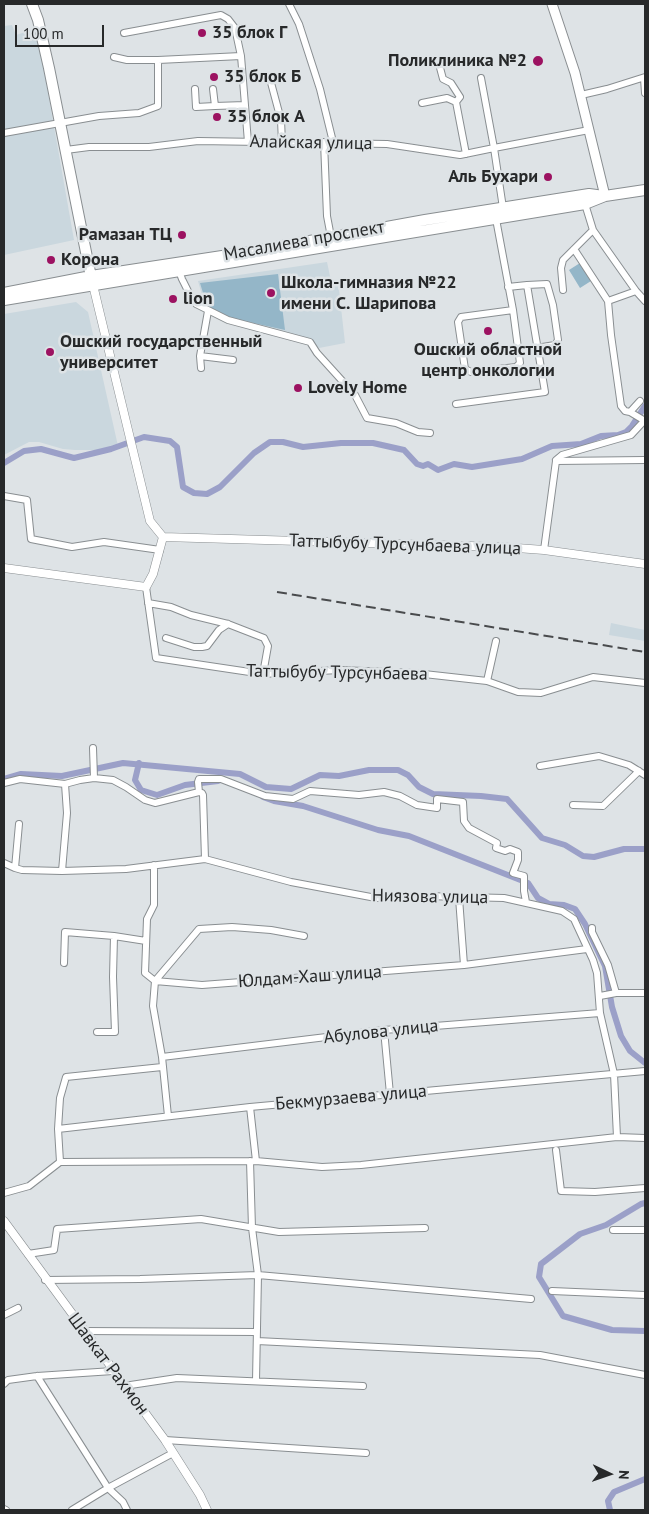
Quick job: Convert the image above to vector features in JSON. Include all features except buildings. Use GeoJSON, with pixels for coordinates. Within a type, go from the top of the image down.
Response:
{"type":"FeatureCollection","features":[{"type":"Feature","properties":{"kind":"main road"},"geometry":{"type":"LineString","coordinates":[[32,4],[38,20],[92,281],[179,271],[496,219],[585,204],[605,196],[645,190]]}},
{"type":"Feature","properties":{"kind":"main road"},"geometry":{"type":"LineString","coordinates":[[37,4],[38,20]]}},
{"type":"Feature","properties":{"kind":"main road"},"geometry":{"type":"LineString","coordinates":[[552,4],[581,95],[605,196]]}},
{"type":"Feature","properties":{"kind":"main road","name":"Масалиева проспект"},"geometry":{"type":"LineString","coordinates":[[4,300],[92,281],[425,220],[589,194],[605,196]]}},
{"type":"Feature","properties":{"kind":"main road","name":"Масалиева проспект"},"geometry":{"type":"LineString","coordinates":[[4,293],[92,281]]}},
{"type":"Feature","properties":{"kind":"street"},"geometry":{"type":"LineString","coordinates":[[289,4],[299,24],[320,89],[333,142]]}},
{"type":"Feature","properties":{"kind":"street"},"geometry":{"type":"LineString","coordinates":[[124,33],[221,15],[228,18],[235,28],[241,56],[248,142]]}},
{"type":"Feature","properties":{"kind":"street"},"geometry":{"type":"LineString","coordinates":[[114,58],[158,60],[241,56]]}},
{"type":"Feature","properties":{"kind":"street"},"geometry":{"type":"LineString","coordinates":[[4,133],[99,116],[139,113],[158,106],[158,60]]}},
{"type":"Feature","properties":{"kind":"street"},"geometry":{"type":"LineString","coordinates":[[439,64],[443,79],[450,83],[460,97],[456,102],[466,154]]}},
{"type":"Feature","properties":{"kind":"street"},"geometry":{"type":"LineString","coordinates":[[481,78],[503,208]]}},
{"type":"Feature","properties":{"kind":"street"},"geometry":{"type":"LineString","coordinates":[[581,95],[644,78],[645,93]]}},
{"type":"Feature","properties":{"kind":"street"},"geometry":{"type":"LineString","coordinates":[[270,79],[281,120],[282,143]]}},
{"type":"Feature","properties":{"kind":"street"},"geometry":{"type":"LineString","coordinates":[[213,88],[215,106]]}},
{"type":"Feature","properties":{"kind":"street"},"geometry":{"type":"LineString","coordinates":[[195,89],[196,106],[245,104]]}},
{"type":"Feature","properties":{"kind":"street"},"geometry":{"type":"LineString","coordinates":[[422,103],[447,98],[456,102]]}},
{"type":"Feature","properties":{"kind":"street","name":"Алайская улица"},"geometry":{"type":"LineString","coordinates":[[66,150],[89,147],[150,147],[198,141],[333,142],[386,144],[460,155],[590,130]]}},
{"type":"Feature","properties":{"kind":"street"},"geometry":{"type":"LineString","coordinates":[[324,142],[327,216],[331,237]]}},
{"type":"Feature","properties":{"kind":"street"},"geometry":{"type":"LineString","coordinates":[[585,204],[593,230],[645,301]]}},
{"type":"Feature","properties":{"kind":"street"},"geometry":{"type":"LineString","coordinates":[[496,219],[513,310],[520,363],[516,366],[480,371],[471,372],[466,369],[458,322],[461,317],[513,310]]}},
{"type":"Feature","properties":{"kind":"street"},"geometry":{"type":"LineString","coordinates":[[563,290],[561,268],[563,260],[593,230]]}},
{"type":"Feature","properties":{"kind":"street"},"geometry":{"type":"LineString","coordinates":[[574,249],[608,301],[619,400],[621,406],[639,417]]}},
{"type":"Feature","properties":{"kind":"street"},"geometry":{"type":"LineString","coordinates":[[179,271],[196,304],[208,311],[228,320],[310,342],[317,353],[354,395],[367,418],[396,423],[418,432],[430,433]]}},
{"type":"Feature","properties":{"kind":"street"},"geometry":{"type":"LineString","coordinates":[[4,568],[146,587],[153,574],[163,537],[150,521],[92,281]]}},
{"type":"Feature","properties":{"kind":"street"},"geometry":{"type":"LineString","coordinates":[[508,288],[547,284],[553,305],[558,340],[555,345],[536,348]]}},
{"type":"Feature","properties":{"kind":"street"},"geometry":{"type":"LineString","coordinates":[[456,404],[544,392],[527,285]]}},
{"type":"Feature","properties":{"kind":"street"},"geometry":{"type":"LineString","coordinates":[[608,301],[636,291]]}},
{"type":"Feature","properties":{"kind":"street"},"geometry":{"type":"LineString","coordinates":[[201,368],[200,356],[208,311]]}},
{"type":"Feature","properties":{"kind":"street"},"geometry":{"type":"LineString","coordinates":[[200,356],[233,360]]}},
{"type":"Feature","properties":{"kind":"street"},"geometry":{"type":"LineString","coordinates":[[544,550],[556,460],[562,455],[631,435],[639,417],[640,401]]}},
{"type":"Feature","properties":{"kind":"street"},"geometry":{"type":"LineString","coordinates":[[556,460],[645,460]]}},
{"type":"Feature","properties":{"kind":"street"},"geometry":{"type":"LineString","coordinates":[[4,496],[27,500],[31,540],[72,546],[104,542],[160,550]]}},
{"type":"Feature","properties":{"kind":"street","name":"Таттыбубу Турсунбаева улица"},"geometry":{"type":"LineString","coordinates":[[163,537],[503,547],[544,550],[645,564]]}},
{"type":"Feature","properties":{"kind":"street","name":"Таттыбубу Турсунбаева"},"geometry":{"type":"LineString","coordinates":[[146,587],[156,658],[263,674],[339,670],[415,673],[487,681],[518,692],[541,693],[593,677],[645,683]]}},
{"type":"Feature","properties":{"kind":"street"},"geometry":{"type":"LineString","coordinates":[[148,603],[228,624],[264,638],[267,641],[263,674]]}},
{"type":"Feature","properties":{"kind":"street"},"geometry":{"type":"LineString","coordinates":[[166,638],[194,647],[207,646],[219,630],[228,624]]}},
{"type":"Feature","properties":{"kind":"street"},"geometry":{"type":"LineString","coordinates":[[487,681],[496,641]]}},
{"type":"Feature","properties":{"kind":"street"},"geometry":{"type":"LineString","coordinates":[[93,748],[94,776]]}},
{"type":"Feature","properties":{"kind":"street"},"geometry":{"type":"LineString","coordinates":[[540,766],[599,756],[629,765],[642,773],[602,806],[573,805]]}},
{"type":"Feature","properties":{"kind":"street"},"geometry":{"type":"LineString","coordinates":[[4,782],[20,779],[64,784],[94,776],[120,782],[150,803],[159,803],[198,787]]}},
{"type":"Feature","properties":{"kind":"street"},"geometry":{"type":"LineString","coordinates":[[205,859],[203,795],[198,787],[199,779],[221,779],[264,796],[293,799],[310,792],[359,795],[384,792],[400,796],[417,805],[437,808],[438,799],[463,802],[464,821],[469,828],[497,843],[496,848],[504,851],[510,849],[518,852],[514,873],[524,876],[526,902]]}},
{"type":"Feature","properties":{"kind":"street"},"geometry":{"type":"LineString","coordinates":[[62,871],[67,812],[64,784]]}},
{"type":"Feature","properties":{"kind":"street"},"geometry":{"type":"LineString","coordinates":[[15,868],[19,824]]}},
{"type":"Feature","properties":{"kind":"street","name":"Ниязова улица"},"geometry":{"type":"LineString","coordinates":[[4,863],[15,868],[62,871],[126,869],[205,859],[291,882],[376,898],[424,896],[504,898],[562,911],[574,919],[594,960],[602,996],[600,1014],[614,1074],[617,1137]]}},
{"type":"Feature","properties":{"kind":"street"},"geometry":{"type":"LineString","coordinates":[[154,865],[154,905],[147,919],[146,973],[155,981]]}},
{"type":"Feature","properties":{"kind":"street"},"geometry":{"type":"LineString","coordinates":[[460,898],[464,965]]}},
{"type":"Feature","properties":{"kind":"street"},"geometry":{"type":"LineString","coordinates":[[168,1116],[162,1056],[153,1006],[155,981],[198,929],[232,927],[271,930],[304,936]]}},
{"type":"Feature","properties":{"kind":"street"},"geometry":{"type":"LineString","coordinates":[[592,928],[592,932],[608,965],[614,994]]}},
{"type":"Feature","properties":{"kind":"street"},"geometry":{"type":"LineString","coordinates":[[64,963],[65,932],[146,941]]}},
{"type":"Feature","properties":{"kind":"street"},"geometry":{"type":"LineString","coordinates":[[97,1032],[114,1032],[114,936]]}},
{"type":"Feature","properties":{"kind":"street","name":"Юлдам-Хаш улица"},"geometry":{"type":"LineString","coordinates":[[155,981],[202,985],[464,965],[587,949]]}},
{"type":"Feature","properties":{"kind":"street"},"geometry":{"type":"LineString","coordinates":[[602,996],[645,993]]}},
{"type":"Feature","properties":{"kind":"street","name":"Абулова улица"},"geometry":{"type":"LineString","coordinates":[[162,1056],[384,1030],[600,1014]]}},
{"type":"Feature","properties":{"kind":"street"},"geometry":{"type":"LineString","coordinates":[[384,1030],[390,1094]]}},
{"type":"Feature","properties":{"kind":"street"},"geometry":{"type":"LineString","coordinates":[[60,1162],[58,1129],[60,1098],[66,1077],[162,1067]]}},
{"type":"Feature","properties":{"kind":"street","name":"Бекмурзаева улица"},"geometry":{"type":"LineString","coordinates":[[58,1129],[390,1094],[645,1071]]}},
{"type":"Feature","properties":{"kind":"street"},"geometry":{"type":"LineString","coordinates":[[250,1108],[253,1161],[252,1228],[258,1275],[256,1381]]}},
{"type":"Feature","properties":{"kind":"street"},"geometry":{"type":"LineString","coordinates":[[4,1192],[29,1186],[60,1162],[253,1161],[322,1167],[617,1137],[645,1138]]}},
{"type":"Feature","properties":{"kind":"street"},"geometry":{"type":"LineString","coordinates":[[556,1150],[561,1191],[595,1192],[645,1188]]}},
{"type":"Feature","properties":{"kind":"street"},"geometry":{"type":"LineString","coordinates":[[28,1254],[54,1250],[57,1229],[201,1219],[279,1232],[425,1228]]}},
{"type":"Feature","properties":{"kind":"street","name":"Шавкат Рахмон"},"geometry":{"type":"LineString","coordinates":[[4,1221],[45,1280],[165,1440],[200,1495],[207,1510]]}},
{"type":"Feature","properties":{"kind":"street"},"geometry":{"type":"LineString","coordinates":[[613,1230],[645,1230]]}},
{"type":"Feature","properties":{"kind":"street"},"geometry":{"type":"LineString","coordinates":[[45,1280],[258,1275],[531,1298]]}},
{"type":"Feature","properties":{"kind":"street"},"geometry":{"type":"LineString","coordinates":[[552,1291],[645,1295]]}},
{"type":"Feature","properties":{"kind":"street"},"geometry":{"type":"LineString","coordinates":[[4,1315],[18,1308]]}},
{"type":"Feature","properties":{"kind":"street"},"geometry":{"type":"LineString","coordinates":[[83,1331],[257,1332]]}},
{"type":"Feature","properties":{"kind":"street"},"geometry":{"type":"LineString","coordinates":[[257,1341],[540,1354],[645,1376]]}},
{"type":"Feature","properties":{"kind":"street"},"geometry":{"type":"LineString","coordinates":[[4,1384],[8,1380],[37,1376],[113,1371]]}},
{"type":"Feature","properties":{"kind":"street"},"geometry":{"type":"LineString","coordinates":[[37,1376],[108,1488],[123,1502],[127,1510]]}},
{"type":"Feature","properties":{"kind":"street"},"geometry":{"type":"LineString","coordinates":[[124,1386],[177,1378],[364,1386]]}},
{"type":"Feature","properties":{"kind":"street"},"geometry":{"type":"LineString","coordinates":[[165,1440],[366,1453]]}},
{"type":"Feature","properties":{"kind":"street"},"geometry":{"type":"LineString","coordinates":[[72,1510],[172,1453]]}},
{"type":"Feature","properties":{"kind":"shaded area"},"geometry":{"type":"Polygon","coordinates":[[[12,25],[16,35],[35,29],[43,64],[74,240],[4,255],[4,26],[12,25]]]}},
{"type":"Feature","properties":{"kind":"shaded area","name":"Школа-гимназия №22 имени С. Шарипова"},"geometry":{"type":"Polygon","coordinates":[[[327,262],[331,281],[338,281],[345,343],[319,348],[312,341],[227,317],[205,306],[198,281],[327,262]]]}},
{"type":"Feature","properties":{"kind":"shaded area"},"geometry":{"type":"Polygon","coordinates":[[[580,263],[591,281],[580,288],[569,270],[580,263]]]}},
{"type":"Feature","properties":{"kind":"shaded area"},"geometry":{"type":"Polygon","coordinates":[[[278,274],[285,330],[226,317],[207,306],[200,283],[278,274]]]}},
{"type":"Feature","properties":{"kind":"shaded area","name":"Ошский государственный университет"},"geometry":{"type":"Polygon","coordinates":[[[76,302],[88,312],[118,446],[104,450],[75,450],[63,449],[39,442],[29,442],[4,455],[4,314],[76,302]]]}},
{"type":"Feature","properties":{"kind":"shaded area"},"geometry":{"type":"Polygon","coordinates":[[[611,623],[645,630],[645,641],[609,635],[611,623]]]}},
{"type":"Feature","properties":{"kind":"waterway"},"geometry":{"type":"LineString","coordinates":[[4,463],[24,451],[41,449],[74,458],[111,449],[144,437],[170,441],[177,447],[183,487],[194,493],[207,494],[220,487],[254,453],[270,442],[283,442],[303,447],[341,443],[373,443],[404,450],[417,464],[423,466],[428,464],[438,470],[454,464],[472,467],[522,459],[552,446],[581,444],[601,436],[618,435],[626,432],[632,426],[645,406]]}},
{"type":"Feature","properties":{"kind":"waterway"},"geometry":{"type":"LineString","coordinates":[[4,779],[21,774],[62,776],[123,763],[240,774],[266,787],[291,789],[320,775],[339,776],[369,770],[398,770],[408,775],[419,787],[433,794],[507,799],[542,838],[565,845],[583,856],[594,857],[624,849],[645,849]]}},
{"type":"Feature","properties":{"kind":"waterway"},"geometry":{"type":"LineString","coordinates":[[139,763],[135,780],[141,790],[157,795],[185,785],[218,781]]}},
{"type":"Feature","properties":{"kind":"waterway"},"geometry":{"type":"LineString","coordinates":[[263,797],[303,806],[378,830],[409,836],[528,883],[538,898],[549,904],[564,905],[575,909],[585,924],[605,966],[612,1007],[621,1036],[630,1051],[645,1063]]}},
{"type":"Feature","properties":{"kind":"waterway"},"geometry":{"type":"LineString","coordinates":[[645,1203],[606,1225],[580,1234],[541,1264],[539,1277],[563,1316],[612,1330],[645,1331]]}},
{"type":"Feature","properties":{"kind":"waterway"},"geometry":{"type":"LineString","coordinates":[[610,1510],[608,1501],[614,1492],[645,1479]]}},
{"type":"Feature","properties":{"kind":"railway"},"geometry":{"type":"LineString","coordinates":[[277,592],[645,652]]}},
{"type":"Feature","properties":{"kind":"place","name":"35 блок Г"},"geometry":{"type":"Point","coordinates":[202,33]}},
{"type":"Feature","properties":{"kind":"place","name":"Поликлиника №2"},"geometry":{"type":"Point","coordinates":[538,61]}},
{"type":"Feature","properties":{"kind":"place","name":"35 блок Б"},"geometry":{"type":"Point","coordinates":[214,77]}},
{"type":"Feature","properties":{"kind":"place","name":"35 блок А"},"geometry":{"type":"Point","coordinates":[217,117]}},
{"type":"Feature","properties":{"kind":"place","name":"Аль Бухари"},"geometry":{"type":"Point","coordinates":[548,177]}},
{"type":"Feature","properties":{"kind":"place","name":"Рамазан ТЦ"},"geometry":{"type":"Point","coordinates":[182,235]}},
{"type":"Feature","properties":{"kind":"place","name":"Корона"},"geometry":{"type":"Point","coordinates":[51,260]}},
{"type":"Feature","properties":{"kind":"place","name":"Школа-гимназия №22 имени С. Шарипова"},"geometry":{"type":"Point","coordinates":[271,293]}},
{"type":"Feature","properties":{"kind":"place","name":"lion"},"geometry":{"type":"Point","coordinates":[173,299]}},
{"type":"Feature","properties":{"kind":"place","name":"Ошский областной центр онкологии"},"geometry":{"type":"Point","coordinates":[488,331]}},
{"type":"Feature","properties":{"kind":"place","name":"Ошский государственный университет"},"geometry":{"type":"Point","coordinates":[50,352]}},
{"type":"Feature","properties":{"kind":"place","name":"Lovely Home"},"geometry":{"type":"Point","coordinates":[298,388]}}]}
